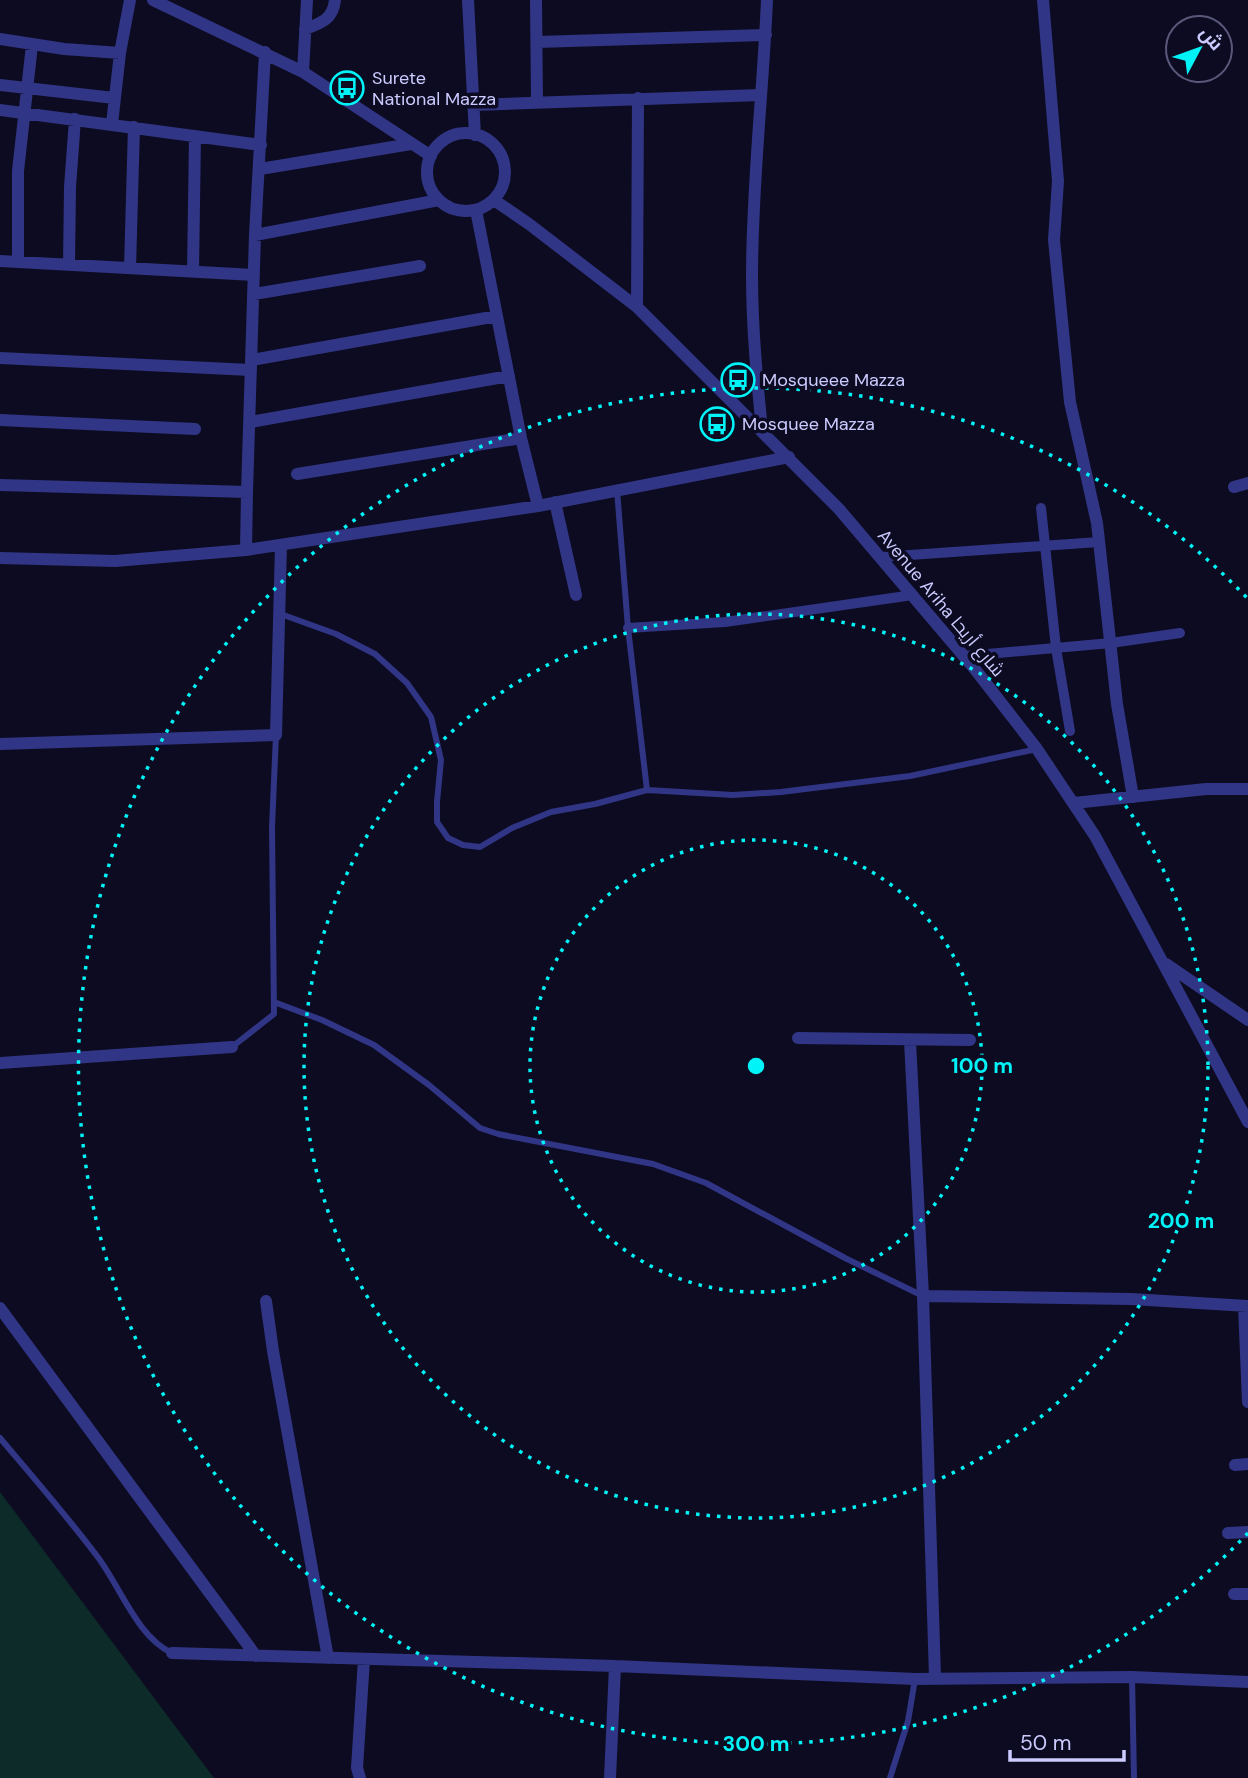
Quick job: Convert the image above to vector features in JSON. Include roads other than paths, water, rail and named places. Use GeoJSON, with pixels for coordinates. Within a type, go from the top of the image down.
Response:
{"type":"FeatureCollection","features":[{"type":"Feature","properties":{"kind":"street"},"geometry":{"type":"LineString","coordinates":[[112,124],[120,53],[130,0]]}},
{"type":"Feature","properties":{"kind":"street"},"geometry":{"type":"LineString","coordinates":[[153,0],[303,72],[431,156]]}},
{"type":"Feature","properties":{"kind":"street"},"geometry":{"type":"LineString","coordinates":[[303,72],[307,0]]}},
{"type":"Feature","properties":{"kind":"street"},"geometry":{"type":"LineString","coordinates":[[305,29],[327,20],[332,14],[335,0]]}},
{"type":"Feature","properties":{"kind":"street"},"geometry":{"type":"LineString","coordinates":[[468,0],[475,135]]}},
{"type":"Feature","properties":{"kind":"street"},"geometry":{"type":"LineString","coordinates":[[536,0],[537,101]]}},
{"type":"Feature","properties":{"kind":"street"},"geometry":{"type":"LineString","coordinates":[[762,430],[753,332],[752,275],[767,0]]}},
{"type":"Feature","properties":{"kind":"street"},"geometry":{"type":"LineString","coordinates":[[1043,0],[1058,181],[1054,240],[1069,388],[1097,523],[1117,704],[1133,797]]}},
{"type":"Feature","properties":{"kind":"street"},"geometry":{"type":"LineString","coordinates":[[537,42],[766,35]]}},
{"type":"Feature","properties":{"kind":"street"},"geometry":{"type":"LineString","coordinates":[[0,40],[120,53]]}},
{"type":"Feature","properties":{"kind":"street"},"geometry":{"type":"LineString","coordinates":[[18,262],[18,172],[32,45]]}},
{"type":"Feature","properties":{"kind":"street"},"geometry":{"type":"LineString","coordinates":[[246,550],[255,234],[265,52]]}},
{"type":"Feature","properties":{"kind":"street"},"geometry":{"type":"LineString","coordinates":[[0,85],[114,98]]}},
{"type":"Feature","properties":{"kind":"street"},"geometry":{"type":"LineString","coordinates":[[69,265],[71,93]]}},
{"type":"Feature","properties":{"kind":"street"},"geometry":{"type":"LineString","coordinates":[[473,105],[760,95]]}},
{"type":"Feature","properties":{"kind":"street"},"geometry":{"type":"LineString","coordinates":[[637,307],[638,98]]}},
{"type":"Feature","properties":{"kind":"street"},"geometry":{"type":"LineString","coordinates":[[0,110],[261,145]]}},
{"type":"Feature","properties":{"kind":"street"},"geometry":{"type":"LineString","coordinates":[[130,268],[134,127]]}},
{"type":"Feature","properties":{"kind":"street"},"geometry":{"type":"LineString","coordinates":[[454,135],[475,135],[495,146],[505,167],[505,179],[494,200],[476,210],[450,208],[432,191],[427,167],[436,147],[454,135]]}},
{"type":"Feature","properties":{"kind":"street"},"geometry":{"type":"LineString","coordinates":[[193,272],[195,136]]}},
{"type":"Feature","properties":{"kind":"street"},"geometry":{"type":"LineString","coordinates":[[260,169],[411,144]]}},
{"type":"Feature","properties":{"kind":"street"},"geometry":{"type":"LineString","coordinates":[[255,234],[439,200]]}},
{"type":"Feature","properties":{"kind":"street","name":"Avenue Ariha شارع أريحا"},"geometry":{"type":"LineString","coordinates":[[494,200],[637,307],[789,457],[881,557],[965,656],[1037,749],[1115,872],[1248,1122]]}},
{"type":"Feature","properties":{"kind":"street"},"geometry":{"type":"LineString","coordinates":[[476,210],[521,438],[538,506]]}},
{"type":"Feature","properties":{"kind":"street"},"geometry":{"type":"LineString","coordinates":[[0,261],[254,275]]}},
{"type":"Feature","properties":{"kind":"street"},"geometry":{"type":"LineString","coordinates":[[254,294],[419,266]]}},
{"type":"Feature","properties":{"kind":"street"},"geometry":{"type":"LineString","coordinates":[[0,358],[251,365],[497,316]]}},
{"type":"Feature","properties":{"kind":"street"},"geometry":{"type":"LineString","coordinates":[[250,422],[509,376]]}},
{"type":"Feature","properties":{"kind":"street"},"geometry":{"type":"LineString","coordinates":[[0,420],[195,429]]}},
{"type":"Feature","properties":{"kind":"street"},"geometry":{"type":"LineString","coordinates":[[297,474],[521,438]]}},
{"type":"Feature","properties":{"kind":"street"},"geometry":{"type":"LineString","coordinates":[[0,558],[115,561],[246,550],[538,506],[789,457]]}},
{"type":"Feature","properties":{"kind":"street"},"geometry":{"type":"LineString","coordinates":[[1234,487],[1248,483]]}},
{"type":"Feature","properties":{"kind":"street"},"geometry":{"type":"LineString","coordinates":[[0,485],[247,492]]}},
{"type":"Feature","properties":{"kind":"street"},"geometry":{"type":"LineString","coordinates":[[555,502],[576,595]]}},
{"type":"Feature","properties":{"kind":"street"},"geometry":{"type":"LineString","coordinates":[[1041,508],[1056,648],[1070,731]]}},
{"type":"Feature","properties":{"kind":"street"},"geometry":{"type":"LineString","coordinates":[[881,557],[1099,542]]}},
{"type":"Feature","properties":{"kind":"street"},"geometry":{"type":"LineString","coordinates":[[0,744],[276,735],[281,545]]}},
{"type":"Feature","properties":{"kind":"street"},"geometry":{"type":"LineString","coordinates":[[628,628],[725,622],[913,595]]}},
{"type":"Feature","properties":{"kind":"street"},"geometry":{"type":"LineString","coordinates":[[965,656],[1111,643],[1180,633]]}},
{"type":"Feature","properties":{"kind":"street"},"geometry":{"type":"LineString","coordinates":[[1073,803],[1206,789],[1248,789]]}},
{"type":"Feature","properties":{"kind":"street"},"geometry":{"type":"LineString","coordinates":[[1163,961],[1248,1020]]}},
{"type":"Feature","properties":{"kind":"street"},"geometry":{"type":"LineString","coordinates":[[798,1038],[970,1040]]}},
{"type":"Feature","properties":{"kind":"street"},"geometry":{"type":"LineString","coordinates":[[910,1041],[923,1296],[935,1677]]}},
{"type":"Feature","properties":{"kind":"street"},"geometry":{"type":"LineString","coordinates":[[0,1063],[232,1047]]}},
{"type":"Feature","properties":{"kind":"street"},"geometry":{"type":"LineString","coordinates":[[923,1296],[1130,1299],[1246,1306],[1248,1402]]}},
{"type":"Feature","properties":{"kind":"street"},"geometry":{"type":"LineString","coordinates":[[266,1301],[328,1658]]}},
{"type":"Feature","properties":{"kind":"street"},"geometry":{"type":"LineString","coordinates":[[0,1308],[256,1656]]}},
{"type":"Feature","properties":{"kind":"street"},"geometry":{"type":"LineString","coordinates":[[1228,1533],[1248,1532]]}},
{"type":"Feature","properties":{"kind":"street"},"geometry":{"type":"LineString","coordinates":[[1234,1594],[1248,1594]]}},
{"type":"Feature","properties":{"kind":"street"},"geometry":{"type":"LineString","coordinates":[[172,1653],[615,1666],[915,1679],[1132,1677],[1248,1682]]}},
{"type":"Feature","properties":{"kind":"street"},"geometry":{"type":"LineString","coordinates":[[360,1778],[357,1768],[358,1736],[364,1659]]}},
{"type":"Feature","properties":{"kind":"street"},"geometry":{"type":"LineString","coordinates":[[610,1778],[615,1666]]}},
{"type":"Feature","properties":{"kind":"lane"},"geometry":{"type":"LineString","coordinates":[[617,490],[628,628],[647,790]]}},
{"type":"Feature","properties":{"kind":"lane"},"geometry":{"type":"LineString","coordinates":[[278,613],[336,634],[375,654],[407,683],[431,717],[441,760],[436,802],[437,822],[448,838],[463,845],[480,847],[512,828],[551,812],[647,790],[733,795],[782,792],[910,776],[1037,749]]}},
{"type":"Feature","properties":{"kind":"lane"},"geometry":{"type":"LineString","coordinates":[[232,1047],[272,1018],[272,827],[276,735]]}},
{"type":"Feature","properties":{"kind":"lane"},"geometry":{"type":"LineString","coordinates":[[274,1002],[322,1020],[374,1045],[429,1084],[480,1129],[653,1164],[695,1180],[923,1296]]}},
{"type":"Feature","properties":{"kind":"lane"},"geometry":{"type":"LineString","coordinates":[[0,1438],[99,1558],[146,1633],[162,1648],[172,1653]]}},
{"type":"Feature","properties":{"kind":"lane"},"geometry":{"type":"LineString","coordinates":[[1132,1677],[1134,1778]]}},
{"type":"Feature","properties":{"kind":"lane"},"geometry":{"type":"LineString","coordinates":[[890,1778],[908,1721],[915,1679]]}},
{"type":"Feature","properties":{"kind":"place","name":"Surete National Mazza"},"geometry":{"type":"Point","coordinates":[347,88]}},
{"type":"Feature","properties":{"kind":"place","name":"Mosqueee Mazza"},"geometry":{"type":"Point","coordinates":[738,380]}},
{"type":"Feature","properties":{"kind":"place","name":"Mosquee Mazza"},"geometry":{"type":"Point","coordinates":[717,424]}}]}
